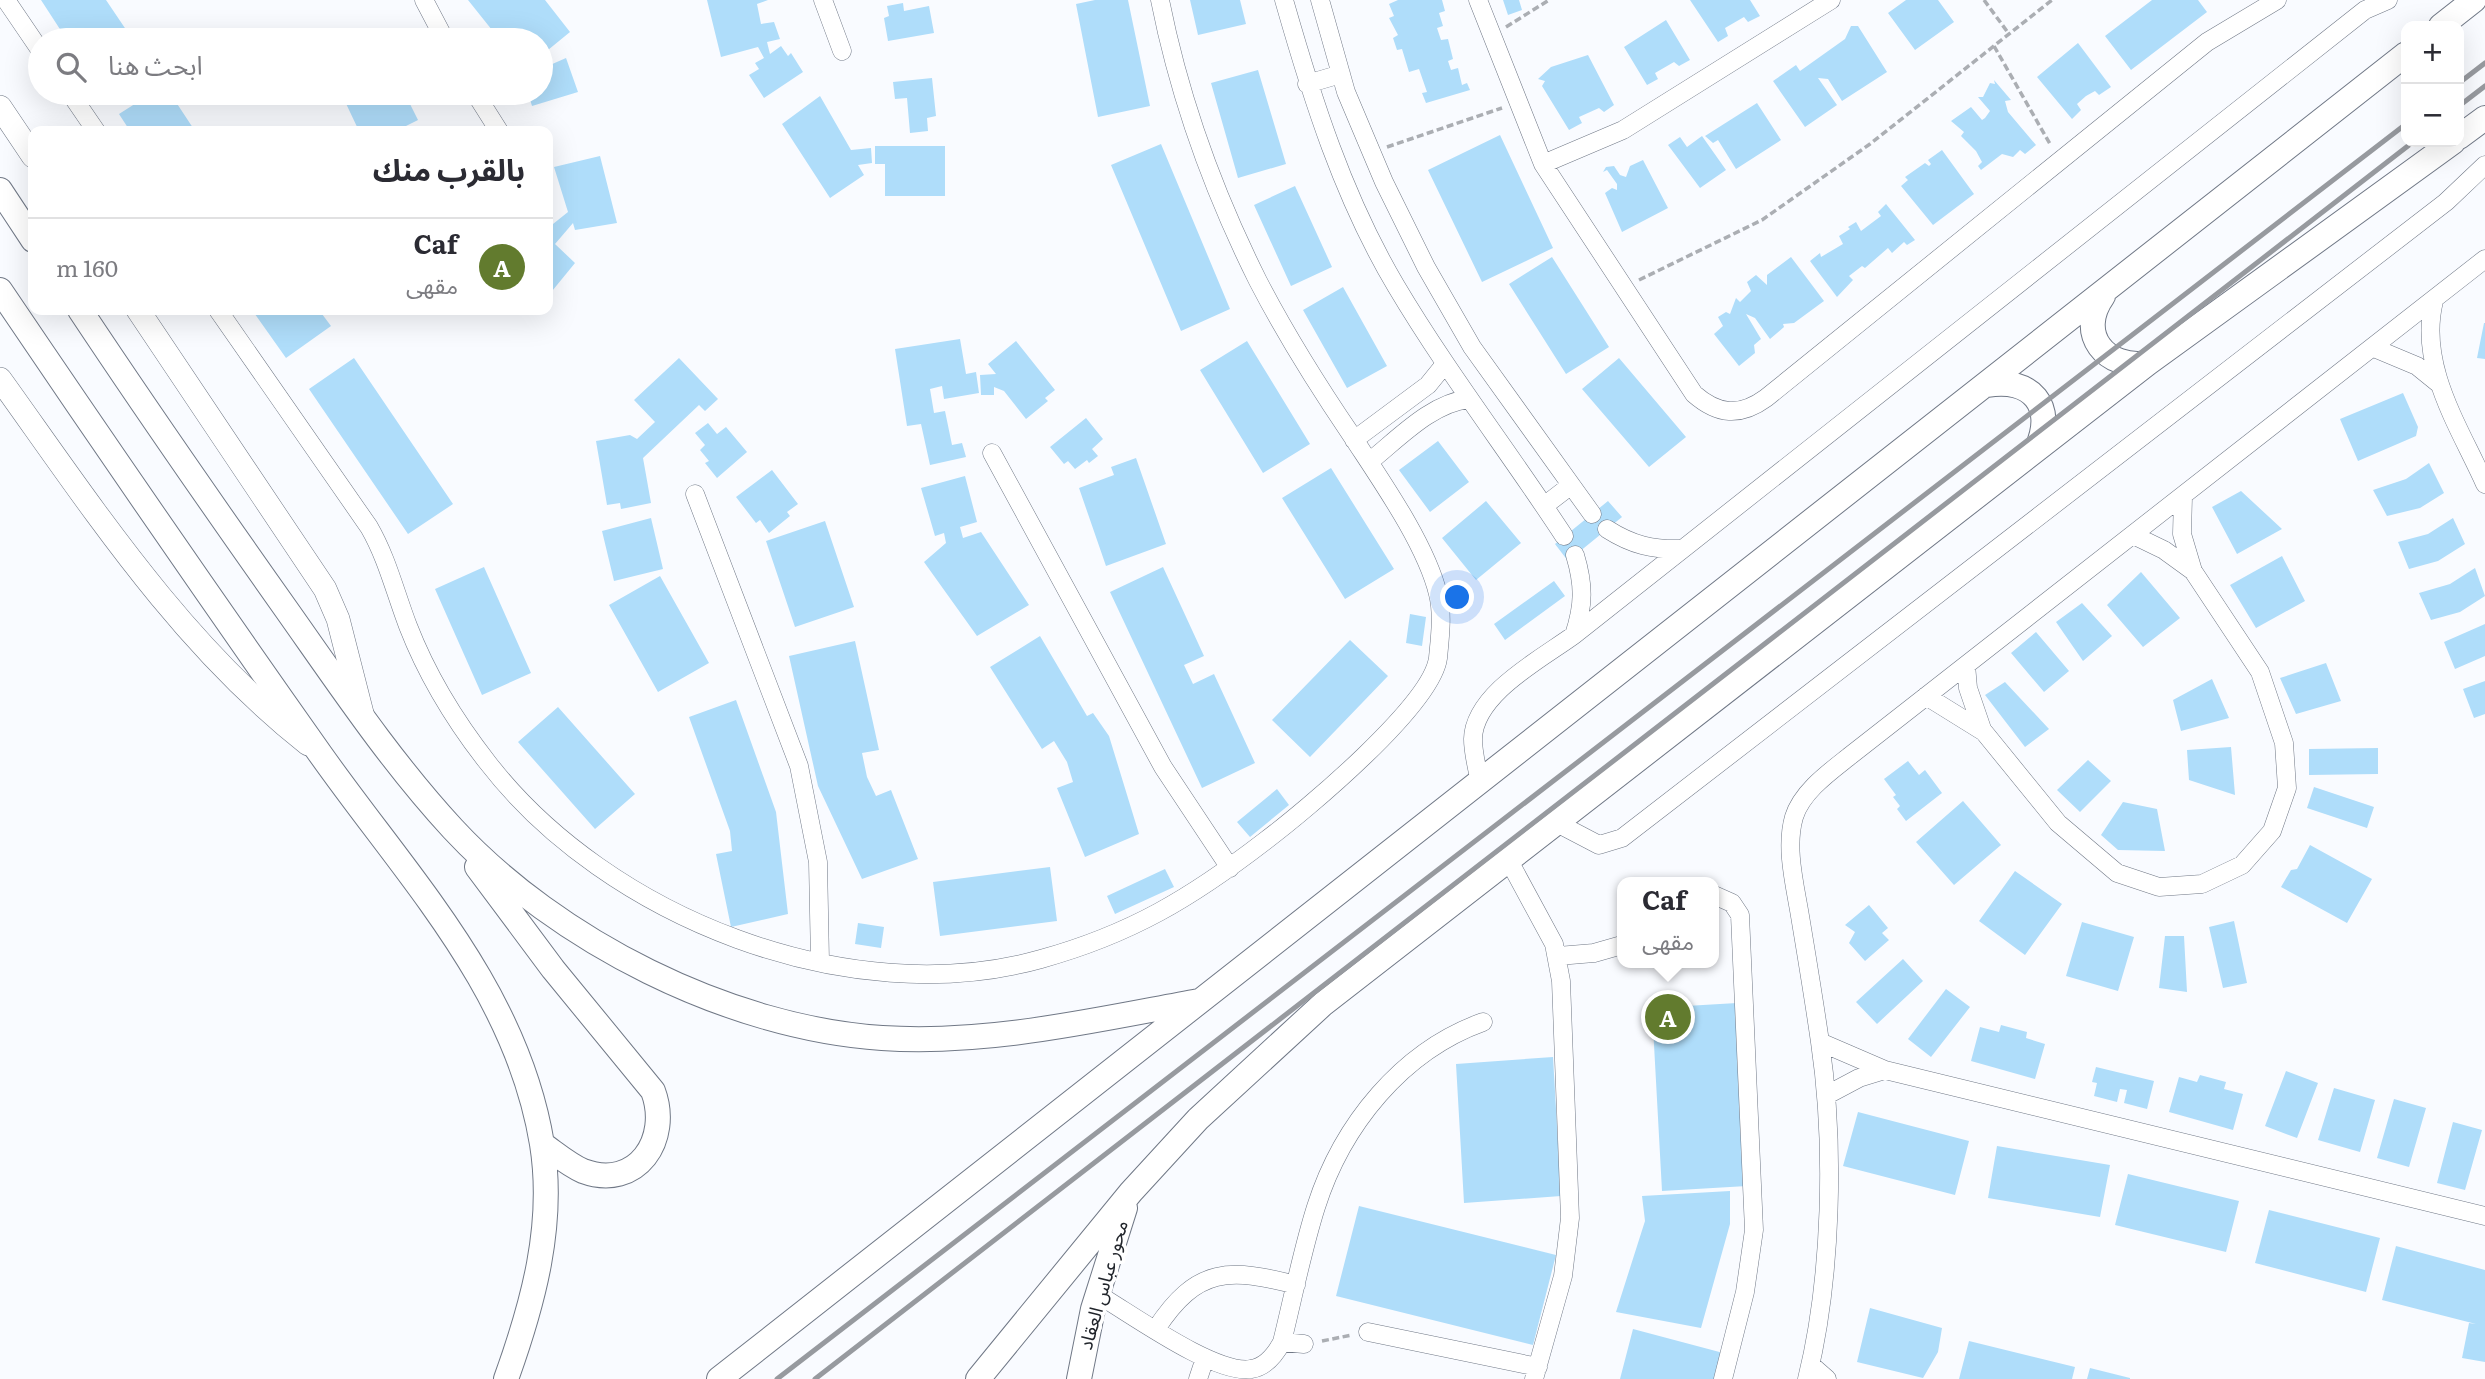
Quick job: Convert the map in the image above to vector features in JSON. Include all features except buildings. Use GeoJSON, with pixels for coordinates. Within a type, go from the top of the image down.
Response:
{"type":"FeatureCollection","features":[{"type":"Feature","properties":{"kind":"main road"},"geometry":{"type":"LineString","coordinates":[[2447,21],[2472,0]]}},
{"type":"Feature","properties":{"kind":"main road"},"geometry":{"type":"LineString","coordinates":[[719,1379],[2106,293],[2401,58]]}},
{"type":"Feature","properties":{"kind":"main road"},"geometry":{"type":"LineString","coordinates":[[2464,133],[2485,118]]}},
{"type":"Feature","properties":{"kind":"main road"},"geometry":{"type":"LineString","coordinates":[[978,1379],[1130,1192],[1198,1119],[1323,1004],[2148,363],[2446,147]]}},
{"type":"Feature","properties":{"kind":"main road"},"geometry":{"type":"LineString","coordinates":[[0,190],[28,232]]}},
{"type":"Feature","properties":{"kind":"main road"},"geometry":{"type":"LineString","coordinates":[[0,290],[318,752],[469,956],[494,999],[513,1045],[542,1144],[546,1188],[544,1237],[536,1286],[506,1379]]}},
{"type":"Feature","properties":{"kind":"main road"},"geometry":{"type":"LineString","coordinates":[[2106,293],[2096,306],[2093,322],[2095,338],[2103,352],[2116,361],[2132,365],[2148,363]]}},
{"type":"Feature","properties":{"kind":"main road"},"geometry":{"type":"LineString","coordinates":[[83,315],[191,474],[362,716],[450,827],[517,923],[653,1091],[659,1107],[660,1124],[656,1141],[646,1156],[633,1167],[617,1173],[583,1170],[542,1144]]}},
{"type":"Feature","properties":{"kind":"main road"},"geometry":{"type":"LineString","coordinates":[[1987,385],[2004,382],[2022,386],[2036,397],[2044,413],[2044,432],[2037,448]]}},
{"type":"Feature","properties":{"kind":"main road"},"geometry":{"type":"LineString","coordinates":[[450,827],[506,880],[567,924],[666,980],[771,1020],[845,1034],[920,1039],[1070,1025],[1203,1000]]}},
{"type":"Feature","properties":{"kind":"main road","name":"محور عباس العقاد"},"geometry":{"type":"LineString","coordinates":[[1079,1379],[1097,1294],[1130,1192]]}},
{"type":"Feature","properties":{"kind":"street"},"geometry":{"type":"LineString","coordinates":[[6,0],[28,32]]}},
{"type":"Feature","properties":{"kind":"street"},"geometry":{"type":"LineString","coordinates":[[424,0],[439,28]]}},
{"type":"Feature","properties":{"kind":"street"},"geometry":{"type":"LineString","coordinates":[[823,0],[842,51]]}},
{"type":"Feature","properties":{"kind":"street"},"geometry":{"type":"LineString","coordinates":[[221,315],[369,527],[386,559],[409,629],[442,696],[490,767],[523,804],[597,867],[670,911],[725,936],[820,961],[873,970],[928,973],[982,970],[1035,961],[1138,925],[1186,899],[1230,868],[1335,783],[1427,686],[1437,667],[1441,614],[1436,587],[1391,495],[1303,361],[1257,279],[1219,193],[1187,105],[1160,0]]}},
{"type":"Feature","properties":{"kind":"street"},"geometry":{"type":"LineString","coordinates":[[1284,0],[1307,84],[1352,197],[1395,284],[1469,399],[1564,536]]}},
{"type":"Feature","properties":{"kind":"street"},"geometry":{"type":"LineString","coordinates":[[1320,0],[1341,74],[1371,153],[1426,267],[1472,347],[1592,514]]}},
{"type":"Feature","properties":{"kind":"street"},"geometry":{"type":"LineString","coordinates":[[1478,0],[1543,164],[1694,394],[1706,405],[1721,411],[1737,412],[1753,408],[1766,398],[2207,42],[2277,0]]}},
{"type":"Feature","properties":{"kind":"street"},"geometry":{"type":"LineString","coordinates":[[1543,164],[1623,130],[1830,0]]}},
{"type":"Feature","properties":{"kind":"street"},"geometry":{"type":"LineString","coordinates":[[1480,782],[1473,737],[1476,720],[1485,704],[2365,10],[2388,0]]}},
{"type":"Feature","properties":{"kind":"street"},"geometry":{"type":"LineString","coordinates":[[1307,84],[1341,74]]}},
{"type":"Feature","properties":{"kind":"street"},"geometry":{"type":"LineString","coordinates":[[78,105],[93,126]]}},
{"type":"Feature","properties":{"kind":"street"},"geometry":{"type":"LineString","coordinates":[[483,105],[496,126]]}},
{"type":"Feature","properties":{"kind":"street"},"geometry":{"type":"LineString","coordinates":[[0,107],[28,149]]}},
{"type":"Feature","properties":{"kind":"street"},"geometry":{"type":"LineString","coordinates":[[1555,822],[1599,845],[1622,838],[2446,202],[2485,165]]}},
{"type":"Feature","properties":{"kind":"street"},"geometry":{"type":"LineString","coordinates":[[1827,1379],[1809,1372],[1826,1236],[1829,1172],[1827,1095],[1793,868],[1791,834],[1795,815],[1825,775],[2485,259]]}},
{"type":"Feature","properties":{"kind":"street"},"geometry":{"type":"LineString","coordinates":[[2434,301],[2428,335],[2430,353],[2441,386],[2485,484]]}},
{"type":"Feature","properties":{"kind":"street"},"geometry":{"type":"LineString","coordinates":[[141,315],[324,589],[338,619],[362,716]]}},
{"type":"Feature","properties":{"kind":"street"},"geometry":{"type":"LineString","coordinates":[[2374,348],[2417,366],[2441,386]]}},
{"type":"Feature","properties":{"kind":"street"},"geometry":{"type":"LineString","coordinates":[[1354,440],[1427,385],[1446,364]]}},
{"type":"Feature","properties":{"kind":"street"},"geometry":{"type":"LineString","coordinates":[[0,379],[131,561],[187,631],[249,695],[318,752]]}},
{"type":"Feature","properties":{"kind":"street"},"geometry":{"type":"LineString","coordinates":[[1369,462],[1434,411],[1450,402],[1469,399]]}},
{"type":"Feature","properties":{"kind":"street"},"geometry":{"type":"LineString","coordinates":[[992,453],[1163,767],[1230,868]]}},
{"type":"Feature","properties":{"kind":"street"},"geometry":{"type":"LineString","coordinates":[[1544,506],[1570,486]]}},
{"type":"Feature","properties":{"kind":"street"},"geometry":{"type":"LineString","coordinates":[[695,494],[799,766],[818,862],[820,961]]}},
{"type":"Feature","properties":{"kind":"street"},"geometry":{"type":"LineString","coordinates":[[1927,696],[1984,732],[2058,823],[2117,873],[2159,887],[2202,884],[2242,865],[2272,831],[2287,788],[2284,743],[2260,672],[2193,571],[2182,534],[2183,497]]}},
{"type":"Feature","properties":{"kind":"street"},"geometry":{"type":"LineString","coordinates":[[1607,529],[1629,542],[1655,550],[1682,549]]}},
{"type":"Feature","properties":{"kind":"street"},"geometry":{"type":"LineString","coordinates":[[2133,535],[2165,550],[2193,571]]}},
{"type":"Feature","properties":{"kind":"street"},"geometry":{"type":"LineString","coordinates":[[1574,635],[1583,608],[1583,581],[1575,555]]}},
{"type":"Feature","properties":{"kind":"street"},"geometry":{"type":"LineString","coordinates":[[1966,665],[1968,688],[1984,732]]}},
{"type":"Feature","properties":{"kind":"street"},"geometry":{"type":"LineString","coordinates":[[1368,1332],[1536,1373],[1563,1276],[1570,1218],[1561,981],[1558,956],[1508,859]]}},
{"type":"Feature","properties":{"kind":"street"},"geometry":{"type":"LineString","coordinates":[[1719,898],[1732,903],[1740,915],[1755,1199],[1751,1261],[1723,1379]]}},
{"type":"Feature","properties":{"kind":"street"},"geometry":{"type":"LineString","coordinates":[[1558,956],[1604,951],[1617,947]]}},
{"type":"Feature","properties":{"kind":"street"},"geometry":{"type":"LineString","coordinates":[[1097,1294],[1205,1358],[1235,1369],[1250,1370],[1263,1366],[1275,1355],[1282,1342],[1316,1207],[1352,1132],[1370,1106],[1419,1055],[1450,1035],[1483,1022]]}},
{"type":"Feature","properties":{"kind":"street"},"geometry":{"type":"LineString","coordinates":[[1820,1042],[1885,1070],[2485,1216]]}},
{"type":"Feature","properties":{"kind":"street"},"geometry":{"type":"LineString","coordinates":[[1827,1095],[1859,1078],[1885,1070]]}},
{"type":"Feature","properties":{"kind":"street"},"geometry":{"type":"LineString","coordinates":[[1156,1329],[1178,1299],[1220,1275],[1251,1273],[1296,1285]]}},
{"type":"Feature","properties":{"kind":"street"},"geometry":{"type":"LineString","coordinates":[[1282,1342],[1304,1344]]}},
{"type":"Feature","properties":{"kind":"street"},"geometry":{"type":"LineString","coordinates":[[1198,1379],[1205,1358]]}},
{"type":"Feature","properties":{"kind":"path"},"geometry":{"type":"LineString","coordinates":[[1491,36],[1549,0]]}},
{"type":"Feature","properties":{"kind":"path"},"geometry":{"type":"LineString","coordinates":[[1984,0],[2009,34]]}},
{"type":"Feature","properties":{"kind":"path"},"geometry":{"type":"LineString","coordinates":[[1625,287],[1762,220],[1870,144],[2052,0]]}},
{"type":"Feature","properties":{"kind":"path"},"geometry":{"type":"LineString","coordinates":[[1994,46],[2060,161]]}},
{"type":"Feature","properties":{"kind":"path"},"geometry":{"type":"LineString","coordinates":[[1371,153],[1517,103]]}},
{"type":"Feature","properties":{"kind":"path"},"geometry":{"type":"LineString","coordinates":[[1304,1344],[1368,1332]]}},
{"type":"Feature","properties":{"kind":"railway"},"geometry":{"type":"LineString","coordinates":[[2464,79],[2485,63]]}},
{"type":"Feature","properties":{"kind":"railway"},"geometry":{"type":"LineString","coordinates":[[2464,102],[2485,86]]}},
{"type":"Feature","properties":{"kind":"railway"},"geometry":{"type":"LineString","coordinates":[[777,1379],[2401,128]]}},
{"type":"Feature","properties":{"kind":"railway"},"geometry":{"type":"LineString","coordinates":[[815,1379],[2407,147]]}},
{"type":"Feature","properties":{"kind":"place","name":"Caf"},"geometry":{"type":"Point","coordinates":[1668,1017]}}]}
